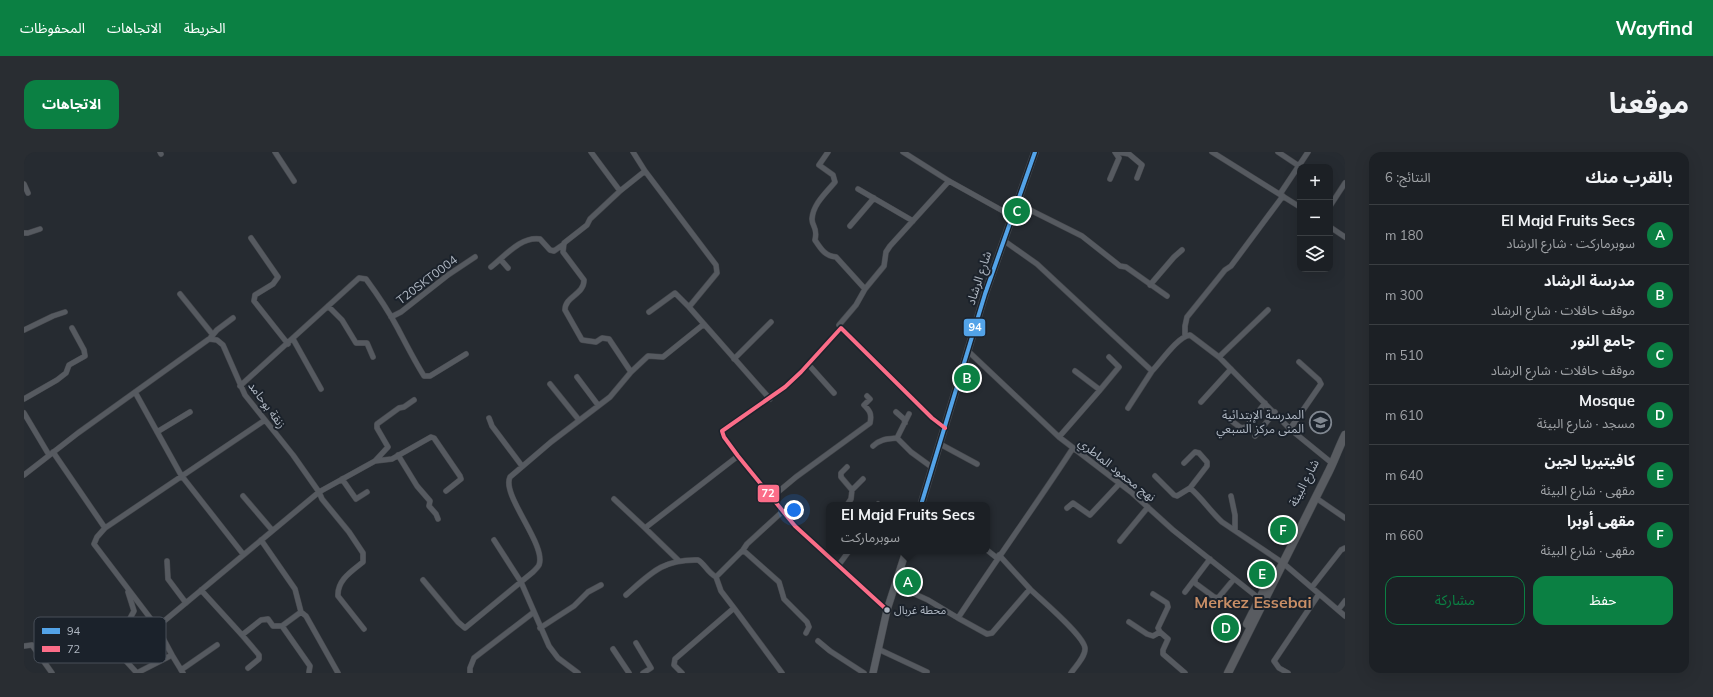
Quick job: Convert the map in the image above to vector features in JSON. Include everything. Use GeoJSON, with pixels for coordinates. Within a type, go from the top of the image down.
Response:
{"type":"FeatureCollection","features":[{"type":"Feature","properties":{"kind":"main road","name":"شارع البيئة"},"geometry":{"type":"LineString","coordinates":[[1228,673],[1281,561],[1345,435]]}},
{"type":"Feature","properties":{"kind":"main road","name":"شارع البيئة"},"geometry":{"type":"LineString","coordinates":[[1281,561],[1316,498],[1332,461]]}},
{"type":"Feature","properties":{"kind":"main road","name":"شارع البيئة"},"geometry":{"type":"LineString","coordinates":[[1222,673],[1262,601]]}},
{"type":"Feature","properties":{"kind":"street"},"geometry":{"type":"LineString","coordinates":[[275,152],[294,181]]}},
{"type":"Feature","properties":{"kind":"street"},"geometry":{"type":"LineString","coordinates":[[591,152],[620,191]]}},
{"type":"Feature","properties":{"kind":"street"},"geometry":{"type":"LineString","coordinates":[[632,152],[716,265],[717,273],[689,307]]}},
{"type":"Feature","properties":{"kind":"street"},"geometry":{"type":"LineString","coordinates":[[828,152],[819,165],[833,175],[834,182],[814,207],[812,221],[816,229],[815,240],[824,253],[829,256],[836,257],[865,289]]}},
{"type":"Feature","properties":{"kind":"street"},"geometry":{"type":"LineString","coordinates":[[903,152],[950,181],[1012,216]]}},
{"type":"Feature","properties":{"kind":"street"},"geometry":{"type":"LineString","coordinates":[[1110,179],[1119,158],[1115,152]]}},
{"type":"Feature","properties":{"kind":"street"},"geometry":{"type":"LineString","coordinates":[[1118,152],[1129,154],[1142,165],[1137,178]]}},
{"type":"Feature","properties":{"kind":"street"},"geometry":{"type":"LineString","coordinates":[[1212,152],[1297,205]]}},
{"type":"Feature","properties":{"kind":"street"},"geometry":{"type":"LineString","coordinates":[[1278,152],[1297,165]]}},
{"type":"Feature","properties":{"kind":"street"},"geometry":{"type":"LineString","coordinates":[[1299,164],[1308,152]]}},
{"type":"Feature","properties":{"kind":"street","name":"شارع الرشاد"},"geometry":{"type":"LineString","coordinates":[[924,502],[968,351],[1003,240],[1033,153]]}},
{"type":"Feature","properties":{"kind":"street"},"geometry":{"type":"LineString","coordinates":[[1185,336],[1185,322],[1191,310],[1225,270],[1231,266],[1282,195],[1297,168]]}},
{"type":"Feature","properties":{"kind":"street"},"geometry":{"type":"LineString","coordinates":[[491,267],[501,260],[510,250],[529,240],[540,239],[550,250],[554,251],[587,224],[590,219],[620,191],[645,171]]}},
{"type":"Feature","properties":{"kind":"street"},"geometry":{"type":"LineString","coordinates":[[945,428],[932,418],[839,325],[856,305],[865,289],[884,266],[886,252],[950,181]]}},
{"type":"Feature","properties":{"kind":"street"},"geometry":{"type":"LineString","coordinates":[[1333,201],[1345,183]]}},
{"type":"Feature","properties":{"kind":"street"},"geometry":{"type":"LineString","coordinates":[[24,184],[28,193]]}},
{"type":"Feature","properties":{"kind":"street"},"geometry":{"type":"LineString","coordinates":[[858,189],[913,221]]}},
{"type":"Feature","properties":{"kind":"street"},"geometry":{"type":"LineString","coordinates":[[850,226],[874,198]]}},
{"type":"Feature","properties":{"kind":"street"},"geometry":{"type":"LineString","coordinates":[[1016,203],[1082,236],[1120,266],[1126,267],[1167,296]]}},
{"type":"Feature","properties":{"kind":"street"},"geometry":{"type":"LineString","coordinates":[[24,233],[40,229]]}},
{"type":"Feature","properties":{"kind":"street"},"geometry":{"type":"LineString","coordinates":[[1333,229],[1345,237]]}},
{"type":"Feature","properties":{"kind":"street"},"geometry":{"type":"LineString","coordinates":[[251,238],[278,277],[273,284],[255,296],[254,301],[288,344]]}},
{"type":"Feature","properties":{"kind":"street"},"geometry":{"type":"LineString","coordinates":[[1003,240],[1037,264],[1152,371]]}},
{"type":"Feature","properties":{"kind":"street"},"geometry":{"type":"LineString","coordinates":[[564,243],[564,252],[584,280],[583,289],[567,301],[565,305],[567,315],[582,340],[596,342],[602,338],[609,339],[631,372]]}},
{"type":"Feature","properties":{"kind":"street"},"geometry":{"type":"LineString","coordinates":[[1150,285],[1174,256],[1182,250]]}},
{"type":"Feature","properties":{"kind":"street","name":"T20SKT0004"},"geometry":{"type":"LineString","coordinates":[[391,318],[401,312],[448,274],[475,257]]}},
{"type":"Feature","properties":{"kind":"street"},"geometry":{"type":"LineString","coordinates":[[501,260],[508,268]]}},
{"type":"Feature","properties":{"kind":"street"},"geometry":{"type":"LineString","coordinates":[[240,386],[359,278],[366,279],[370,285],[391,318],[410,354],[424,376],[430,376],[466,354]]}},
{"type":"Feature","properties":{"kind":"street"},"geometry":{"type":"LineString","coordinates":[[649,312],[675,293],[770,399]]}},
{"type":"Feature","properties":{"kind":"street","name":"زنقة بوحامد"},"geometry":{"type":"LineString","coordinates":[[180,294],[213,338],[223,345],[245,395],[293,455],[319,492],[322,499],[364,553],[363,562],[345,576],[337,591],[338,596],[364,629]]}},
{"type":"Feature","properties":{"kind":"street"},"geometry":{"type":"LineString","coordinates":[[328,306],[342,320],[356,343],[367,343],[373,357]]}},
{"type":"Feature","properties":{"kind":"street"},"geometry":{"type":"LineString","coordinates":[[1219,357],[1268,310]]}},
{"type":"Feature","properties":{"kind":"street"},"geometry":{"type":"LineString","coordinates":[[24,330],[65,312]]}},
{"type":"Feature","properties":{"kind":"street"},"geometry":{"type":"LineString","coordinates":[[24,475],[51,453],[134,392],[213,338],[217,330],[233,318]]}},
{"type":"Feature","properties":{"kind":"street"},"geometry":{"type":"LineString","coordinates":[[734,359],[771,322]]}},
{"type":"Feature","properties":{"kind":"street"},"geometry":{"type":"LineString","coordinates":[[423,580],[458,622],[465,628],[521,582],[539,565],[540,554],[513,497],[508,484],[510,478],[522,466],[610,397],[631,372],[648,356],[663,357],[704,324]]}},
{"type":"Feature","properties":{"kind":"street"},"geometry":{"type":"LineString","coordinates":[[24,399],[57,380],[66,373],[69,365],[85,356],[84,350],[72,328]]}},
{"type":"Feature","properties":{"kind":"street"},"geometry":{"type":"LineString","coordinates":[[842,328],[786,388],[722,431],[724,437],[738,456],[795,526],[887,610]]}},
{"type":"Feature","properties":{"kind":"street"},"geometry":{"type":"LineString","coordinates":[[1128,408],[1152,371],[1185,336],[1190,335],[1219,357],[1275,412],[1290,429],[1332,461]]}},
{"type":"Feature","properties":{"kind":"street"},"geometry":{"type":"LineString","coordinates":[[293,339],[321,389]]}},
{"type":"Feature","properties":{"kind":"street","name":"نهج محمود الماطري"},"geometry":{"type":"LineString","coordinates":[[968,351],[1060,437],[1120,483],[1262,601]]}},
{"type":"Feature","properties":{"kind":"street"},"geometry":{"type":"LineString","coordinates":[[1060,437],[1119,367],[1109,357]]}},
{"type":"Feature","properties":{"kind":"street"},"geometry":{"type":"LineString","coordinates":[[1290,429],[1321,384],[1319,380],[1300,362]]}},
{"type":"Feature","properties":{"kind":"street"},"geometry":{"type":"LineString","coordinates":[[808,364],[834,393]]}},
{"type":"Feature","properties":{"kind":"street"},"geometry":{"type":"LineString","coordinates":[[1201,402],[1231,369]]}},
{"type":"Feature","properties":{"kind":"street"},"geometry":{"type":"LineString","coordinates":[[1075,371],[1100,390]]}},
{"type":"Feature","properties":{"kind":"street"},"geometry":{"type":"LineString","coordinates":[[577,377],[598,406]]}},
{"type":"Feature","properties":{"kind":"street"},"geometry":{"type":"LineString","coordinates":[[550,384],[579,420]]}},
{"type":"Feature","properties":{"kind":"street"},"geometry":{"type":"LineString","coordinates":[[134,392],[181,475],[243,554]]}},
{"type":"Feature","properties":{"kind":"street"},"geometry":{"type":"LineString","coordinates":[[772,497],[796,476],[870,422],[870,411],[864,405],[870,399],[867,396]]}},
{"type":"Feature","properties":{"kind":"street"},"geometry":{"type":"LineString","coordinates":[[166,620],[319,492],[375,461],[388,447],[377,428],[377,424],[399,408],[404,407],[414,400]]}},
{"type":"Feature","properties":{"kind":"street"},"geometry":{"type":"LineString","coordinates":[[1229,419],[1241,428],[1246,426],[1265,403]]}},
{"type":"Feature","properties":{"kind":"street"},"geometry":{"type":"LineString","coordinates":[[24,412],[51,453],[105,528]]}},
{"type":"Feature","properties":{"kind":"street"},"geometry":{"type":"LineString","coordinates":[[157,432],[190,412]]}},
{"type":"Feature","properties":{"kind":"street"},"geometry":{"type":"LineString","coordinates":[[896,412],[904,419],[905,423]]}},
{"type":"Feature","properties":{"kind":"street"},"geometry":{"type":"LineString","coordinates":[[1255,436],[1275,412]]}},
{"type":"Feature","properties":{"kind":"street"},"geometry":{"type":"LineString","coordinates":[[896,438],[909,414]]}},
{"type":"Feature","properties":{"kind":"street"},"geometry":{"type":"LineString","coordinates":[[489,418],[492,426],[522,466]]}},
{"type":"Feature","properties":{"kind":"street"},"geometry":{"type":"LineString","coordinates":[[149,617],[94,544],[97,537],[105,528],[181,475],[265,420]]}},
{"type":"Feature","properties":{"kind":"street"},"geometry":{"type":"LineString","coordinates":[[375,461],[392,459],[431,437],[434,438],[461,479],[446,491]]}},
{"type":"Feature","properties":{"kind":"street"},"geometry":{"type":"LineString","coordinates":[[874,446],[878,441],[896,438],[911,452],[933,468]]}},
{"type":"Feature","properties":{"kind":"street"},"geometry":{"type":"LineString","coordinates":[[940,444],[978,464]]}},
{"type":"Feature","properties":{"kind":"street"},"geometry":{"type":"LineString","coordinates":[[958,618],[1073,448]]}},
{"type":"Feature","properties":{"kind":"street"},"geometry":{"type":"LineString","coordinates":[[1155,476],[1174,495],[1177,496],[1190,488],[1207,466],[1207,462],[1199,452],[1194,452],[1184,463]]}},
{"type":"Feature","properties":{"kind":"street"},"geometry":{"type":"LineString","coordinates":[[398,456],[417,486],[430,500],[429,506],[436,514],[438,519]]}},
{"type":"Feature","properties":{"kind":"street"},"geometry":{"type":"LineString","coordinates":[[645,528],[738,456]]}},
{"type":"Feature","properties":{"kind":"street"},"geometry":{"type":"LineString","coordinates":[[848,467],[841,473],[841,477],[852,490]]}},
{"type":"Feature","properties":{"kind":"street"},"geometry":{"type":"LineString","coordinates":[[342,479],[356,499],[367,492]]}},
{"type":"Feature","properties":{"kind":"street"},"geometry":{"type":"LineString","coordinates":[[849,502],[851,499],[852,490],[864,479]]}},
{"type":"Feature","properties":{"kind":"street"},"geometry":{"type":"LineString","coordinates":[[1067,508],[1073,503],[1090,515],[1120,483]]}},
{"type":"Feature","properties":{"kind":"street"},"geometry":{"type":"LineString","coordinates":[[1190,488],[1197,493],[1214,515],[1281,561],[1345,616]]}},
{"type":"Feature","properties":{"kind":"street"},"geometry":{"type":"LineString","coordinates":[[243,496],[272,530]]}},
{"type":"Feature","properties":{"kind":"street"},"geometry":{"type":"LineString","coordinates":[[1231,496],[1235,515],[1235,530]]}},
{"type":"Feature","properties":{"kind":"street"},"geometry":{"type":"LineString","coordinates":[[1316,498],[1345,518]]}},
{"type":"Feature","properties":{"kind":"street"},"geometry":{"type":"LineString","coordinates":[[614,499],[679,561]]}},
{"type":"Feature","properties":{"kind":"street"},"geometry":{"type":"LineString","coordinates":[[1120,541],[1148,507]]}},
{"type":"Feature","properties":{"kind":"street"},"geometry":{"type":"LineString","coordinates":[[716,577],[744,550],[747,544],[783,511]]}},
{"type":"Feature","properties":{"kind":"street"},"geometry":{"type":"LineString","coordinates":[[261,540],[294,589],[301,612],[306,616],[338,673]]}},
{"type":"Feature","properties":{"kind":"street"},"geometry":{"type":"LineString","coordinates":[[494,540],[521,582],[549,646],[558,658],[578,673]]}},
{"type":"Feature","properties":{"kind":"street"},"geometry":{"type":"LineString","coordinates":[[1312,587],[1341,550],[1345,548]]}},
{"type":"Feature","properties":{"kind":"street"},"geometry":{"type":"LineString","coordinates":[[744,550],[779,582],[784,598],[807,622],[809,627],[806,633]]}},
{"type":"Feature","properties":{"kind":"street"},"geometry":{"type":"LineString","coordinates":[[990,552],[998,557],[1068,624],[1084,643],[1085,652],[1071,673]]}},
{"type":"Feature","properties":{"kind":"street"},"geometry":{"type":"LineString","coordinates":[[838,566],[847,554]]}},
{"type":"Feature","properties":{"kind":"street"},"geometry":{"type":"LineString","coordinates":[[873,673],[887,610],[905,554]]}},
{"type":"Feature","properties":{"kind":"street"},"geometry":{"type":"LineString","coordinates":[[1185,592],[1210,559]]}},
{"type":"Feature","properties":{"kind":"street"},"geometry":{"type":"LineString","coordinates":[[626,595],[657,568],[670,562],[698,560],[707,571],[716,577],[721,591],[782,673]]}},
{"type":"Feature","properties":{"kind":"street"},"geometry":{"type":"LineString","coordinates":[[167,561],[168,579],[186,603]]}},
{"type":"Feature","properties":{"kind":"street"},"geometry":{"type":"LineString","coordinates":[[1195,580],[1196,583],[1218,598],[1234,579]]}},
{"type":"Feature","properties":{"kind":"street"},"geometry":{"type":"LineString","coordinates":[[540,628],[574,606],[588,592],[601,585]]}},
{"type":"Feature","properties":{"kind":"street"},"geometry":{"type":"LineString","coordinates":[[894,585],[928,600],[987,634],[992,633],[1030,589]]}},
{"type":"Feature","properties":{"kind":"street"},"geometry":{"type":"LineString","coordinates":[[126,587],[134,611],[131,617]]}},
{"type":"Feature","properties":{"kind":"street"},"geometry":{"type":"LineString","coordinates":[[201,590],[259,656],[259,659],[248,668]]}},
{"type":"Feature","properties":{"kind":"street"},"geometry":{"type":"LineString","coordinates":[[1153,594],[1167,604],[1168,607],[1158,628],[1160,632],[1168,639],[1163,650],[1163,654],[1186,673]]}},
{"type":"Feature","properties":{"kind":"street"},"geometry":{"type":"LineString","coordinates":[[1288,673],[1276,665],[1274,661],[1319,594]]}},
{"type":"Feature","properties":{"kind":"street"},"geometry":{"type":"LineString","coordinates":[[1338,610],[1345,601]]}},
{"type":"Feature","properties":{"kind":"street"},"geometry":{"type":"LineString","coordinates":[[682,673],[674,665],[675,659],[734,608]]}},
{"type":"Feature","properties":{"kind":"street"},"geometry":{"type":"LineString","coordinates":[[242,635],[262,620],[268,619],[273,626],[282,626],[301,612]]}},
{"type":"Feature","properties":{"kind":"street"},"geometry":{"type":"LineString","coordinates":[[470,673],[470,668],[474,658],[534,612]]}},
{"type":"Feature","properties":{"kind":"street"},"geometry":{"type":"LineString","coordinates":[[1129,622],[1147,634],[1153,636],[1160,632]]}},
{"type":"Feature","properties":{"kind":"street"},"geometry":{"type":"LineString","coordinates":[[282,626],[310,666],[309,672]]}},
{"type":"Feature","properties":{"kind":"street"},"geometry":{"type":"LineString","coordinates":[[818,641],[830,651],[864,673]]}},
{"type":"Feature","properties":{"kind":"street"},"geometry":{"type":"LineString","coordinates":[[636,643],[651,668],[643,673]]}},
{"type":"Feature","properties":{"kind":"street"},"geometry":{"type":"LineString","coordinates":[[166,644],[182,671],[217,645]]}},
{"type":"Feature","properties":{"kind":"street"},"geometry":{"type":"LineString","coordinates":[[24,646],[32,645],[34,648]]}},
{"type":"Feature","properties":{"kind":"street"},"geometry":{"type":"LineString","coordinates":[[878,648],[927,672]]}},
{"type":"Feature","properties":{"kind":"street"},"geometry":{"type":"LineString","coordinates":[[613,649],[629,673]]}},
{"type":"Feature","properties":{"kind":"street"},"geometry":{"type":"LineString","coordinates":[[166,658],[172,655]]}},
{"type":"Feature","properties":{"kind":"street"},"geometry":{"type":"LineString","coordinates":[[45,663],[52,673]]}},
{"type":"Feature","properties":{"kind":"street"},"geometry":{"type":"LineString","coordinates":[[128,663],[137,673],[156,663]]}},
{"type":"Feature","properties":{"kind":"transit line","name":"94"},"geometry":{"type":"LineString","coordinates":[[922,502],[985,294],[1035,152]]}},
{"type":"Feature","properties":{"kind":"transit line","name":"72"},"geometry":{"type":"LineString","coordinates":[[887,610],[795,526],[738,456],[724,437],[722,431],[785,387],[801,372],[841,328],[932,418],[945,428]]}},
{"type":"Feature","properties":{"kind":"place","name":"جامع النور"},"geometry":{"type":"Point","coordinates":[1017,211]}},
{"type":"Feature","properties":{"kind":"place","name":"مدرسة الرشاد"},"geometry":{"type":"Point","coordinates":[967,378]}},
{"type":"Feature","properties":{"kind":"place","name":"المدرسة الإبتدائية المنى مركز السبعي"},"geometry":{"type":"Point","coordinates":[1320,422]}},
{"type":"Feature","properties":{"kind":"place","name":"مقهى أوبرا"},"geometry":{"type":"Point","coordinates":[1283,530]}},
{"type":"Feature","properties":{"kind":"place","name":"كافيتيريا لجين"},"geometry":{"type":"Point","coordinates":[1262,574]}},
{"type":"Feature","properties":{"kind":"place","name":"El Majd Fruits Secs"},"geometry":{"type":"Point","coordinates":[908,582]}},
{"type":"Feature","properties":{"kind":"place","name":"محطة غربال"},"geometry":{"type":"Point","coordinates":[887,610]}},
{"type":"Feature","properties":{"kind":"place","name":"Mosque"},"geometry":{"type":"Point","coordinates":[1226,628]}},
{"type":"Feature","properties":{"kind":"district","name":"Merkez Essebai"},"geometry":{"type":"Point","coordinates":[1253,602]}}]}
